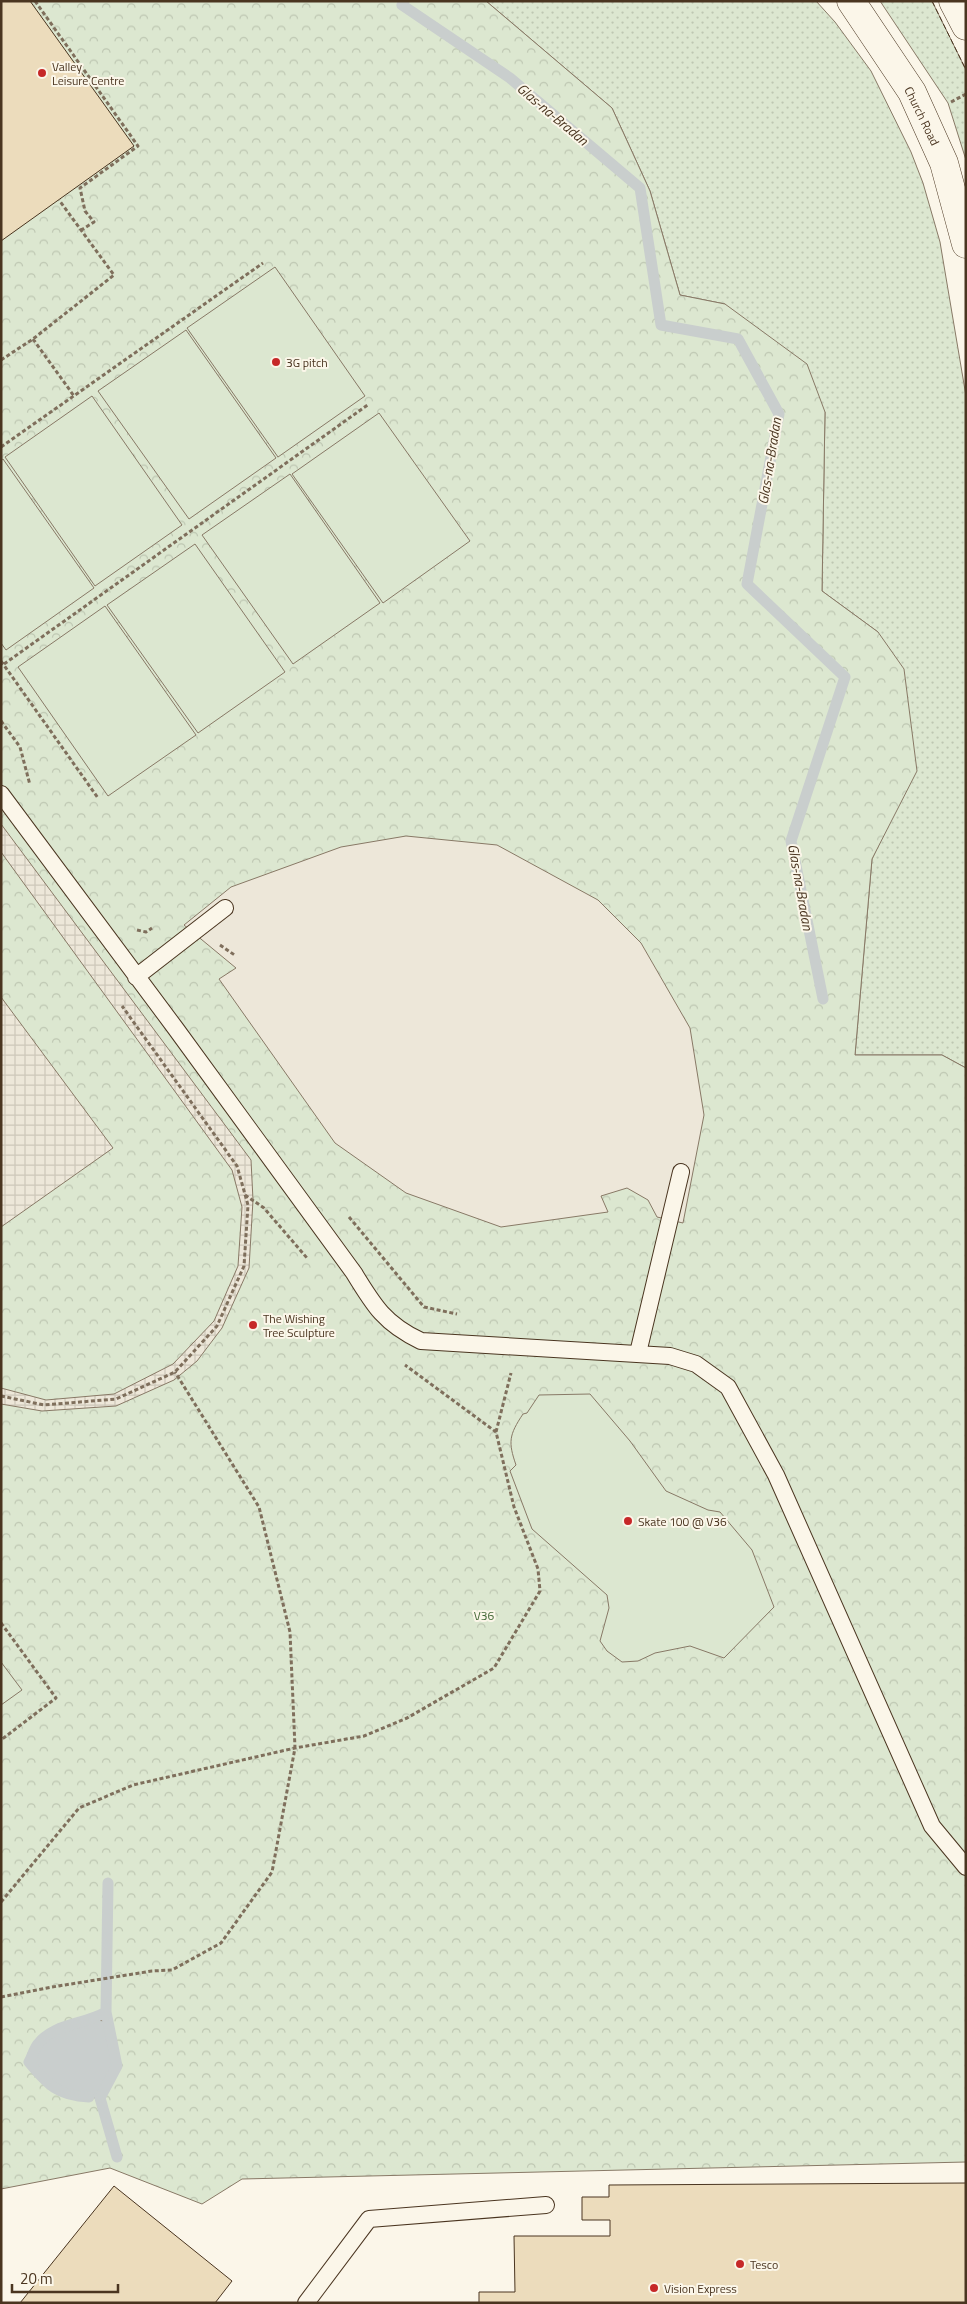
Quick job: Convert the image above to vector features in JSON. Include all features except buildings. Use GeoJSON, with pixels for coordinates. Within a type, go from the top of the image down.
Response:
{"type":"FeatureCollection","features":[{"type":"Feature","properties":{"kind":"street","name":"Church Road"},"geometry":{"type":"LineString","coordinates":[[851,1],[912,92],[944,162],[966,244]]}},
{"type":"Feature","properties":{"kind":"street"},"geometry":{"type":"LineString","coordinates":[[952,1],[966,26]]}},
{"type":"Feature","properties":{"kind":"lane"},"geometry":{"type":"LineString","coordinates":[[1,794],[354,1273],[374,1307],[401,1332],[421,1342],[670,1356],[696,1364],[728,1388],[776,1475],[932,1826],[966,1867]]}},
{"type":"Feature","properties":{"kind":"lane"},"geometry":{"type":"LineString","coordinates":[[136,977],[225,908]]}},
{"type":"Feature","properties":{"kind":"lane"},"geometry":{"type":"LineString","coordinates":[[638,1353],[681,1172]]}},
{"type":"Feature","properties":{"kind":"lane"},"geometry":{"type":"LineString","coordinates":[[306,2303],[369,2219],[546,2205]]}},
{"type":"Feature","properties":{"kind":"path"},"geometry":{"type":"LineString","coordinates":[[35,1],[138,146],[80,188],[85,211],[94,222],[80,231]]}},
{"type":"Feature","properties":{"kind":"path"},"geometry":{"type":"LineString","coordinates":[[948,103],[966,94]]}},
{"type":"Feature","properties":{"kind":"path"},"geometry":{"type":"LineString","coordinates":[[1,360],[33,339],[114,275],[59,200]]}},
{"type":"Feature","properties":{"kind":"path"},"geometry":{"type":"LineString","coordinates":[[1,447],[263,263]]}},
{"type":"Feature","properties":{"kind":"path"},"geometry":{"type":"LineString","coordinates":[[33,339],[74,396]]}},
{"type":"Feature","properties":{"kind":"path"},"geometry":{"type":"LineString","coordinates":[[98,798],[2,663],[369,404]]}},
{"type":"Feature","properties":{"kind":"path"},"geometry":{"type":"LineString","coordinates":[[1,722],[20,746],[31,790]]}},
{"type":"Feature","properties":{"kind":"path"},"geometry":{"type":"LineString","coordinates":[[136,930],[146,932],[154,927]]}},
{"type":"Feature","properties":{"kind":"path"},"geometry":{"type":"LineString","coordinates":[[215,944],[223,945],[236,956]]}},
{"type":"Feature","properties":{"kind":"path"},"geometry":{"type":"LineString","coordinates":[[1,1396],[44,1405],[116,1399],[175,1372],[217,1326],[244,1266],[248,1205],[237,1166],[117,998]]}},
{"type":"Feature","properties":{"kind":"path"},"geometry":{"type":"LineString","coordinates":[[245,1195],[264,1208],[308,1260]]}},
{"type":"Feature","properties":{"kind":"path"},"geometry":{"type":"LineString","coordinates":[[348,1215],[424,1307],[460,1315]]}},
{"type":"Feature","properties":{"kind":"path"},"geometry":{"type":"LineString","coordinates":[[399,1360],[496,1432]]}},
{"type":"Feature","properties":{"kind":"path"},"geometry":{"type":"LineString","coordinates":[[1,1997],[152,1971],[172,1970],[221,1943],[272,1872],[295,1748],[290,1632],[258,1507],[175,1372]]}},
{"type":"Feature","properties":{"kind":"path"},"geometry":{"type":"LineString","coordinates":[[1,1902],[79,1808],[133,1785],[295,1748],[364,1736],[407,1718],[494,1668],[540,1591],[538,1569],[514,1507],[496,1432],[511,1373]]}},
{"type":"Feature","properties":{"kind":"path"},"geometry":{"type":"LineString","coordinates":[[1,1623],[56,1698],[1,1740]]}},
{"type":"Feature","properties":{"kind":"green space","name":"V36"},"geometry":{"type":"Polygon","coordinates":[[[1,1],[486,1],[612,108],[650,191],[680,295],[725,304],[807,364],[825,412],[822,591],[878,632],[904,669],[917,771],[872,859],[855,1055],[942,1055],[966,1068],[966,2162],[242,2179],[202,2204],[110,2168],[1,2189],[1,1]]]}},
{"type":"Feature","properties":{"kind":"green space"},"geometry":{"type":"Polygon","coordinates":[[[486,1],[816,1],[835,22],[871,71],[911,152],[923,183],[940,242],[966,396],[966,1068],[942,1055],[855,1055],[872,859],[889,823],[878,632],[822,591],[825,412],[725,304],[680,295],[650,191],[612,108],[486,1]]]}},
{"type":"Feature","properties":{"kind":"green space"},"geometry":{"type":"Polygon","coordinates":[[[880,1],[932,1],[966,70],[966,160],[948,103],[880,1]]]}},
{"type":"Feature","properties":{"kind":"green space","name":"3G pitch"},"geometry":{"type":"Polygon","coordinates":[[[275,267],[365,396],[278,457],[187,328],[275,267]]]}},
{"type":"Feature","properties":{"kind":"green space"},"geometry":{"type":"Polygon","coordinates":[[[186,330],[276,458],[189,519],[98,391],[186,330]]]}},
{"type":"Feature","properties":{"kind":"green space"},"geometry":{"type":"Polygon","coordinates":[[[92,396],[182,525],[95,586],[5,457],[92,396]]]}},
{"type":"Feature","properties":{"kind":"green space"},"geometry":{"type":"Polygon","coordinates":[[[379,413],[470,541],[383,603],[292,474],[379,413]]]}},
{"type":"Feature","properties":{"kind":"green space"},"geometry":{"type":"Polygon","coordinates":[[[3,459],[94,588],[6,650],[1,643],[1,460],[3,459]]]}},
{"type":"Feature","properties":{"kind":"green space"},"geometry":{"type":"Polygon","coordinates":[[[290,474],[380,603],[293,664],[202,535],[290,474]]]}},
{"type":"Feature","properties":{"kind":"green space"},"geometry":{"type":"Polygon","coordinates":[[[195,544],[285,672],[198,733],[107,605],[195,544]]]}},
{"type":"Feature","properties":{"kind":"green space"},"geometry":{"type":"Polygon","coordinates":[[[105,606],[196,735],[108,796],[18,667],[105,606]]]}},
{"type":"Feature","properties":{"kind":"green space","name":"Skate 100 @ V36"},"geometry":{"type":"Polygon","coordinates":[[[590,1394],[630,1441],[666,1491],[708,1510],[720,1512],[752,1550],[774,1607],[724,1658],[690,1646],[655,1653],[638,1661],[622,1662],[607,1651],[600,1641],[609,1608],[607,1595],[532,1529],[510,1471],[516,1465],[511,1444],[515,1428],[523,1414],[527,1413],[539,1395],[590,1394]]]}},
{"type":"Feature","properties":{"kind":"green space"},"geometry":{"type":"Polygon","coordinates":[[[1,1662],[22,1690],[1,1705],[1,1662]]]}},
{"type":"Feature","properties":{"kind":"shaded area"},"geometry":{"type":"Polygon","coordinates":[[[1,824],[251,1160],[253,1200],[249,1268],[222,1328],[197,1361],[174,1380],[116,1406],[42,1411],[1,1404],[1,1388],[46,1400],[114,1394],[173,1364],[214,1321],[238,1266],[242,1207],[232,1170],[1,852],[1,824]]]}},
{"type":"Feature","properties":{"kind":"shaded area"},"geometry":{"type":"Polygon","coordinates":[[[406,836],[497,845],[598,900],[641,943],[690,1028],[704,1115],[683,1223],[657,1217],[648,1200],[627,1188],[601,1196],[608,1212],[501,1227],[406,1193],[335,1143],[219,979],[236,968],[184,925],[231,887],[341,847],[406,836]]]}},
{"type":"Feature","properties":{"kind":"shaded area"},"geometry":{"type":"Polygon","coordinates":[[[1,997],[113,1148],[1,1227],[1,997]]]}},
{"type":"Feature","properties":{"kind":"shaded area"},"geometry":{"type":"Polygon","coordinates":[[[93,2020],[107,2021],[117,2066],[100,2098],[74,2097],[39,2074],[32,2057],[43,2040],[57,2030],[93,2020]]]}},
{"type":"Feature","properties":{"kind":"waterway","name":"Glas-na-Bradan"},"geometry":{"type":"LineString","coordinates":[[404,1],[402,5],[510,78],[640,188],[661,325],[738,339],[779,414],[747,584],[845,677],[791,841],[823,999]]}},
{"type":"Feature","properties":{"kind":"waterway"},"geometry":{"type":"LineString","coordinates":[[108,1883],[106,2012],[117,2066],[100,2098],[117,2157]]}},
{"type":"Feature","properties":{"kind":"waterway"},"geometry":{"type":"LineString","coordinates":[[89,2097],[61,2092],[54,2088],[29,2062],[38,2044],[52,2032],[106,2012]]}},
{"type":"Feature","properties":{"kind":"fence"},"geometry":{"type":"LineString","coordinates":[[932,1],[966,70]]}},
{"type":"Feature","properties":{"kind":"place","name":"Valley Leisure Centre"},"geometry":{"type":"Point","coordinates":[42,73]}},
{"type":"Feature","properties":{"kind":"place","name":"3G pitch"},"geometry":{"type":"Point","coordinates":[276,362]}},
{"type":"Feature","properties":{"kind":"place","name":"The Wishing Tree Sculpture"},"geometry":{"type":"Point","coordinates":[253,1325]}},
{"type":"Feature","properties":{"kind":"place","name":"Skate 100 @ V36"},"geometry":{"type":"Point","coordinates":[628,1521]}},
{"type":"Feature","properties":{"kind":"place","name":"Tesco"},"geometry":{"type":"Point","coordinates":[740,2264]}},
{"type":"Feature","properties":{"kind":"place","name":"Vision Express"},"geometry":{"type":"Point","coordinates":[654,2288]}}]}
